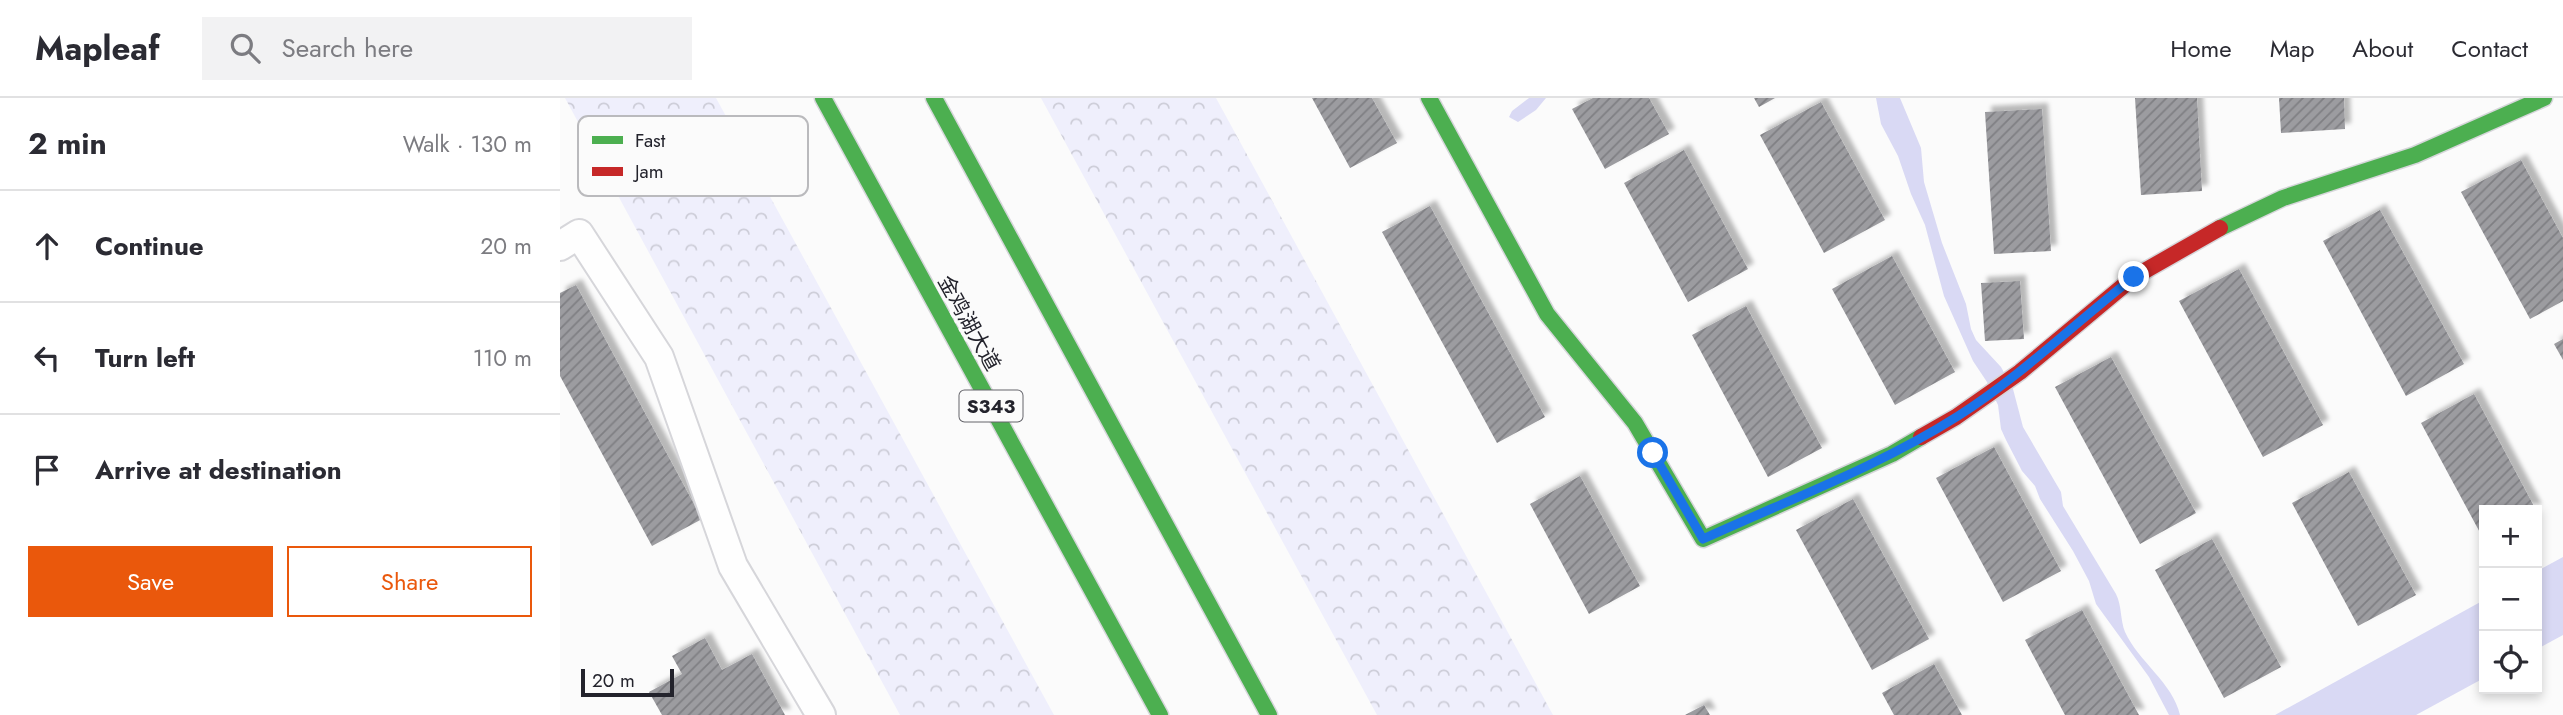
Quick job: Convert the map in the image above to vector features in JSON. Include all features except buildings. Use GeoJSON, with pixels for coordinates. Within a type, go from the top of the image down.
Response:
{"type":"FeatureCollection","features":[{"type":"Feature","properties":{"kind":"street","name":"金鸡湖大道"},"geometry":{"type":"LineString","coordinates":[[823,98],[1160,715]]}},
{"type":"Feature","properties":{"kind":"street"},"geometry":{"type":"LineString","coordinates":[[934,98],[1269,715]]}},
{"type":"Feature","properties":{"kind":"street"},"geometry":{"type":"LineString","coordinates":[[1429,98],[1547,314],[1634,424],[1703,539],[1892,454],[1974,405],[2020,372],[2134,277],[2226,224],[2283,198],[2415,155],[2544,98]]}},
{"type":"Feature","properties":{"kind":"street"},"geometry":{"type":"LineString","coordinates":[[560,246],[579,234],[659,357],[733,566],[821,715]]}},
{"type":"Feature","properties":{"kind":"green space"},"geometry":{"type":"Polygon","coordinates":[[[565,98],[716,98],[726,116],[578,116],[578,122],[565,98]]]}},
{"type":"Feature","properties":{"kind":"green space"},"geometry":{"type":"Polygon","coordinates":[[[1041,98],[1216,98],[1553,715],[1377,715],[1041,98]]]}},
{"type":"Feature","properties":{"kind":"green space"},"geometry":{"type":"Polygon","coordinates":[[[618,196],[770,196],[1054,715],[900,715],[618,196]]]}},
{"type":"Feature","properties":{"kind":"water"},"geometry":{"type":"Polygon","coordinates":[[[1529,98],[1546,98],[1536,110],[1518,122],[1509,117],[1512,111],[1529,98]]]}},
{"type":"Feature","properties":{"kind":"water"},"geometry":{"type":"Polygon","coordinates":[[[1876,98],[1900,98],[1921,148],[1924,182],[1942,243],[1966,304],[1971,329],[1976,340],[2001,367],[2013,389],[2023,427],[2061,492],[2063,506],[2116,594],[2125,632],[2138,653],[2163,682],[2180,715],[2169,715],[2149,677],[2096,604],[2089,581],[2073,551],[2040,499],[2035,486],[2022,471],[2006,440],[2001,429],[1998,405],[1973,361],[1944,296],[1925,225],[1898,156],[1881,124],[1876,98]]]}},
{"type":"Feature","properties":{"kind":"water"},"geometry":{"type":"Polygon","coordinates":[[[2563,557],[2563,635],[2542,646],[2542,631],[2542,568],[2563,557]]]}},
{"type":"Feature","properties":{"kind":"water"},"geometry":{"type":"Polygon","coordinates":[[[2479,603],[2479,681],[2416,715],[2275,715],[2479,603]]]}},
{"type":"Feature","properties":{"kind":"traffic: fast"},"geometry":{"type":"LineString","coordinates":[[823,98],[1160,715]]}},
{"type":"Feature","properties":{"kind":"traffic: fast"},"geometry":{"type":"LineString","coordinates":[[934,98],[1269,715]]}},
{"type":"Feature","properties":{"kind":"traffic: fast"},"geometry":{"type":"LineString","coordinates":[[1429,98],[1547,314],[1635,423],[1703,539],[1892,454],[1921,437]]}},
{"type":"Feature","properties":{"kind":"traffic: fast"},"geometry":{"type":"LineString","coordinates":[[2220,228],[2283,198],[2415,155],[2544,98]]}},
{"type":"Feature","properties":{"kind":"traffic: jam"},"geometry":{"type":"LineString","coordinates":[[1921,437],[1956,417],[2020,372],[2134,277],[2220,228]]}},
{"type":"Feature","properties":{"kind":"route"},"geometry":{"type":"LineString","coordinates":[[1653,453],[1703,539],[1892,454],[1956,417],[2020,372],[2134,277]]}}]}
